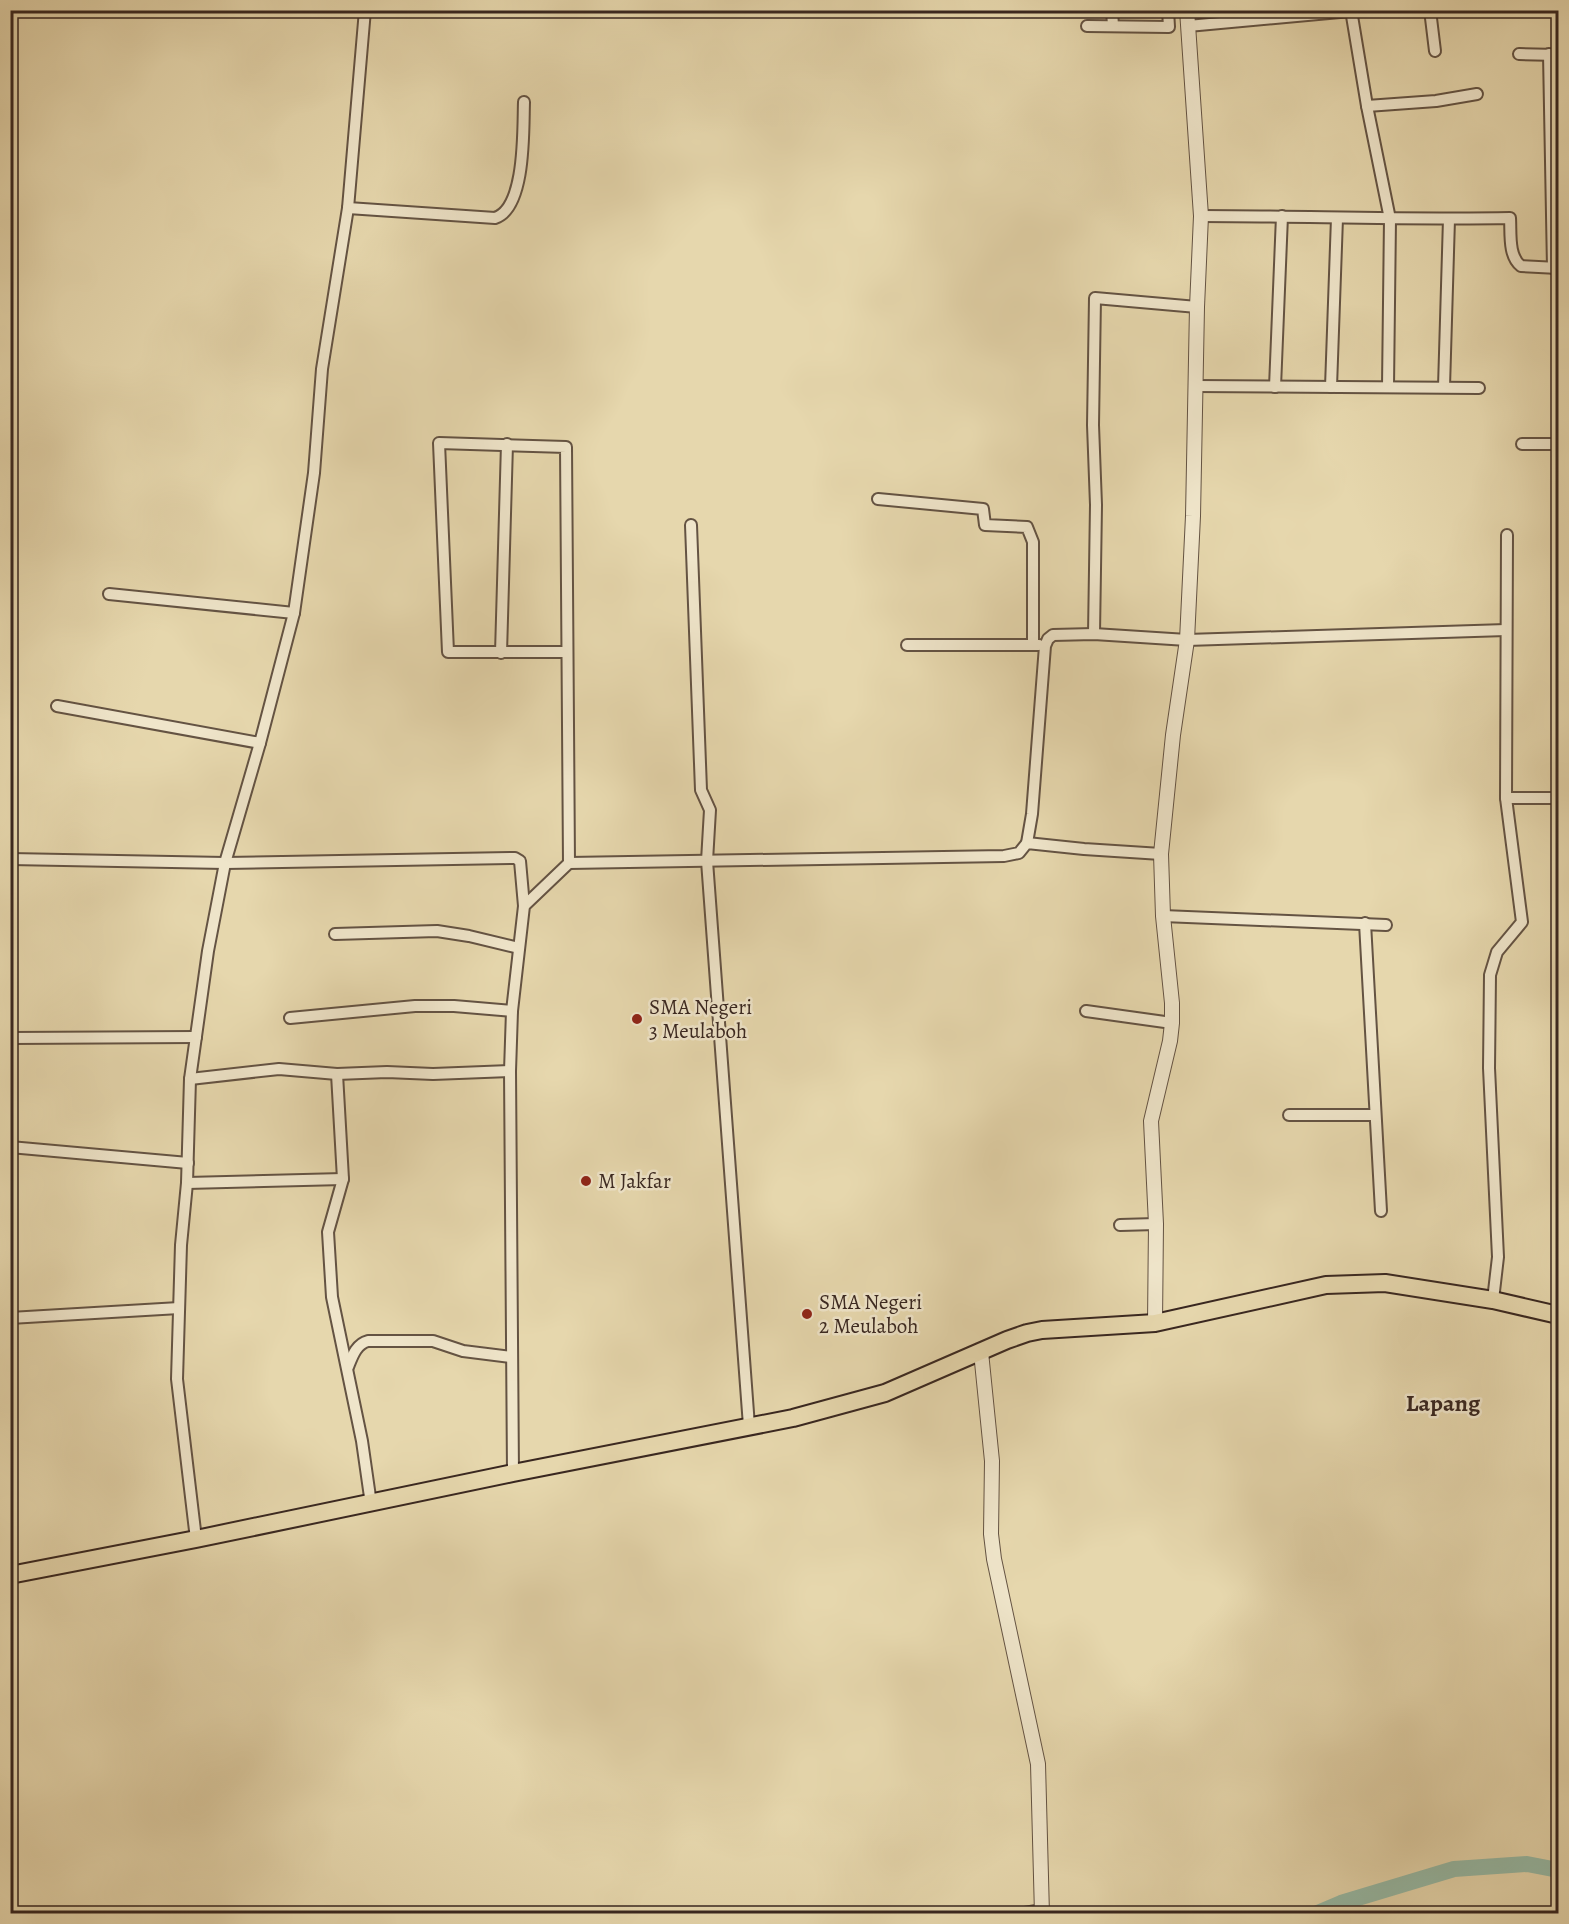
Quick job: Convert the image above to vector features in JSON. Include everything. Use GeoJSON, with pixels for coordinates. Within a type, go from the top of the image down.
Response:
{"type":"FeatureCollection","features":[{"type":"Feature","properties":{"kind":"main road"},"geometry":{"type":"LineString","coordinates":[[10,1575],[793,1418],[885,1393],[1027,1333],[1041,1330],[1155,1323],[1326,1285],[1342,1284],[1385,1283],[1493,1300],[1558,1315]]}},
{"type":"Feature","properties":{"kind":"street"},"geometry":{"type":"LineString","coordinates":[[196,1539],[177,1379],[181,1245],[187,1183],[190,1079],[208,951],[225,863],[260,743],[294,613],[314,472],[322,369],[348,208],[365,10]]}},
{"type":"Feature","properties":{"kind":"street"},"geometry":{"type":"LineString","coordinates":[[1112,10],[1113,26]]}},
{"type":"Feature","properties":{"kind":"street"},"geometry":{"type":"LineString","coordinates":[[1087,26],[1168,27],[1168,10]]}},
{"type":"Feature","properties":{"kind":"street"},"geometry":{"type":"LineString","coordinates":[[1155,1323],[1156,1224],[1151,1121],[1170,1041],[1172,1023],[1163,916],[1161,854],[1173,735],[1186,640],[1191,564],[1201,216],[1187,10]]}},
{"type":"Feature","properties":{"kind":"street"},"geometry":{"type":"LineString","coordinates":[[1430,10],[1435,51]]}},
{"type":"Feature","properties":{"kind":"street"},"geometry":{"type":"LineString","coordinates":[[1188,26],[1351,11],[1390,219],[1388,387]]}},
{"type":"Feature","properties":{"kind":"street"},"geometry":{"type":"LineString","coordinates":[[1201,216],[1510,218],[1512,250],[1517,263],[1521,266],[1556,268],[1554,55],[1519,54]]}},
{"type":"Feature","properties":{"kind":"street"},"geometry":{"type":"LineString","coordinates":[[1367,106],[1436,101],[1477,94]]}},
{"type":"Feature","properties":{"kind":"street"},"geometry":{"type":"LineString","coordinates":[[348,208],[495,218],[501,216],[511,202],[518,182],[524,102]]}},
{"type":"Feature","properties":{"kind":"street"},"geometry":{"type":"LineString","coordinates":[[1275,387],[1282,216]]}},
{"type":"Feature","properties":{"kind":"street"},"geometry":{"type":"LineString","coordinates":[[1330,387],[1336,218]]}},
{"type":"Feature","properties":{"kind":"street"},"geometry":{"type":"LineString","coordinates":[[1444,387],[1449,219]]}},
{"type":"Feature","properties":{"kind":"street"},"geometry":{"type":"LineString","coordinates":[[1094,634],[1095,298],[1197,307]]}},
{"type":"Feature","properties":{"kind":"street"},"geometry":{"type":"LineString","coordinates":[[1196,386],[1479,388]]}},
{"type":"Feature","properties":{"kind":"street"},"geometry":{"type":"LineString","coordinates":[[567,652],[448,652],[440,443],[566,447],[569,863]]}},
{"type":"Feature","properties":{"kind":"street"},"geometry":{"type":"LineString","coordinates":[[501,653],[507,444]]}},
{"type":"Feature","properties":{"kind":"street"},"geometry":{"type":"LineString","coordinates":[[1522,444],[1558,444]]}},
{"type":"Feature","properties":{"kind":"street"},"geometry":{"type":"LineString","coordinates":[[878,499],[983,509],[985,525],[1027,527],[1033,542],[1033,644]]}},
{"type":"Feature","properties":{"kind":"street"},"geometry":{"type":"LineString","coordinates":[[691,525],[701,790],[710,810],[707,861],[749,1426]]}},
{"type":"Feature","properties":{"kind":"street"},"geometry":{"type":"LineString","coordinates":[[1493,1300],[1498,1257],[1489,1068],[1490,975],[1497,952],[1522,922],[1506,798],[1507,535]]}},
{"type":"Feature","properties":{"kind":"street"},"geometry":{"type":"LineString","coordinates":[[109,594],[294,613]]}},
{"type":"Feature","properties":{"kind":"street"},"geometry":{"type":"LineString","coordinates":[[524,906],[569,863],[1004,856],[1019,853],[1027,843],[1032,814],[1045,646],[1053,635],[1094,634],[1186,640],[1506,630]]}},
{"type":"Feature","properties":{"kind":"street"},"geometry":{"type":"LineString","coordinates":[[908,645],[1033,644],[1045,646]]}},
{"type":"Feature","properties":{"kind":"street"},"geometry":{"type":"LineString","coordinates":[[57,706],[260,743]]}},
{"type":"Feature","properties":{"kind":"street"},"geometry":{"type":"LineString","coordinates":[[1506,798],[1558,798]]}},
{"type":"Feature","properties":{"kind":"street"},"geometry":{"type":"LineString","coordinates":[[1027,843],[1161,854]]}},
{"type":"Feature","properties":{"kind":"street"},"geometry":{"type":"LineString","coordinates":[[10,859],[225,863],[515,858],[520,861],[524,906],[512,1011],[510,1071],[513,1473]]}},
{"type":"Feature","properties":{"kind":"street"},"geometry":{"type":"LineString","coordinates":[[1163,916],[1386,925]]}},
{"type":"Feature","properties":{"kind":"street"},"geometry":{"type":"LineString","coordinates":[[1365,923],[1381,1211]]}},
{"type":"Feature","properties":{"kind":"street"},"geometry":{"type":"LineString","coordinates":[[334,934],[437,931],[519,948]]}},
{"type":"Feature","properties":{"kind":"street"},"geometry":{"type":"LineString","coordinates":[[290,1018],[415,1006],[454,1006],[512,1011]]}},
{"type":"Feature","properties":{"kind":"street"},"geometry":{"type":"LineString","coordinates":[[1086,1011],[1172,1023]]}},
{"type":"Feature","properties":{"kind":"street"},"geometry":{"type":"LineString","coordinates":[[10,1038],[196,1037]]}},
{"type":"Feature","properties":{"kind":"street"},"geometry":{"type":"LineString","coordinates":[[190,1079],[279,1069],[337,1074],[510,1071]]}},
{"type":"Feature","properties":{"kind":"street"},"geometry":{"type":"LineString","coordinates":[[337,1074],[342,1179],[328,1232],[332,1297],[348,1367],[371,1504]]}},
{"type":"Feature","properties":{"kind":"street"},"geometry":{"type":"LineString","coordinates":[[1289,1115],[1374,1115]]}},
{"type":"Feature","properties":{"kind":"street"},"geometry":{"type":"LineString","coordinates":[[10,1147],[188,1163]]}},
{"type":"Feature","properties":{"kind":"street"},"geometry":{"type":"LineString","coordinates":[[187,1183],[342,1179]]}},
{"type":"Feature","properties":{"kind":"street"},"geometry":{"type":"LineString","coordinates":[[1120,1225],[1156,1224]]}},
{"type":"Feature","properties":{"kind":"street"},"geometry":{"type":"LineString","coordinates":[[10,1318],[179,1308]]}},
{"type":"Feature","properties":{"kind":"street"},"geometry":{"type":"LineString","coordinates":[[348,1367],[355,1351],[363,1342],[368,1341],[433,1341],[463,1351],[511,1357]]}},
{"type":"Feature","properties":{"kind":"street"},"geometry":{"type":"LineString","coordinates":[[981,1352],[992,1461],[991,1534],[994,1559],[1038,1764],[1042,1912],[1019,1914]]}},
{"type":"Feature","properties":{"kind":"waterway"},"geometry":{"type":"LineString","coordinates":[[1315,1914],[1341,1903],[1454,1869],[1527,1864],[1558,1870]]}},
{"type":"Feature","properties":{"kind":"place","name":"SMA Negeri 3 Meulaboh"},"geometry":{"type":"Point","coordinates":[637,1019]}},
{"type":"Feature","properties":{"kind":"place","name":"M Jakfar"},"geometry":{"type":"Point","coordinates":[586,1181]}},
{"type":"Feature","properties":{"kind":"place","name":"SMA Negeri 2 Meulaboh"},"geometry":{"type":"Point","coordinates":[807,1314]}},
{"type":"Feature","properties":{"kind":"district","name":"Lapang"},"geometry":{"type":"Point","coordinates":[1443,1403]}}]}
